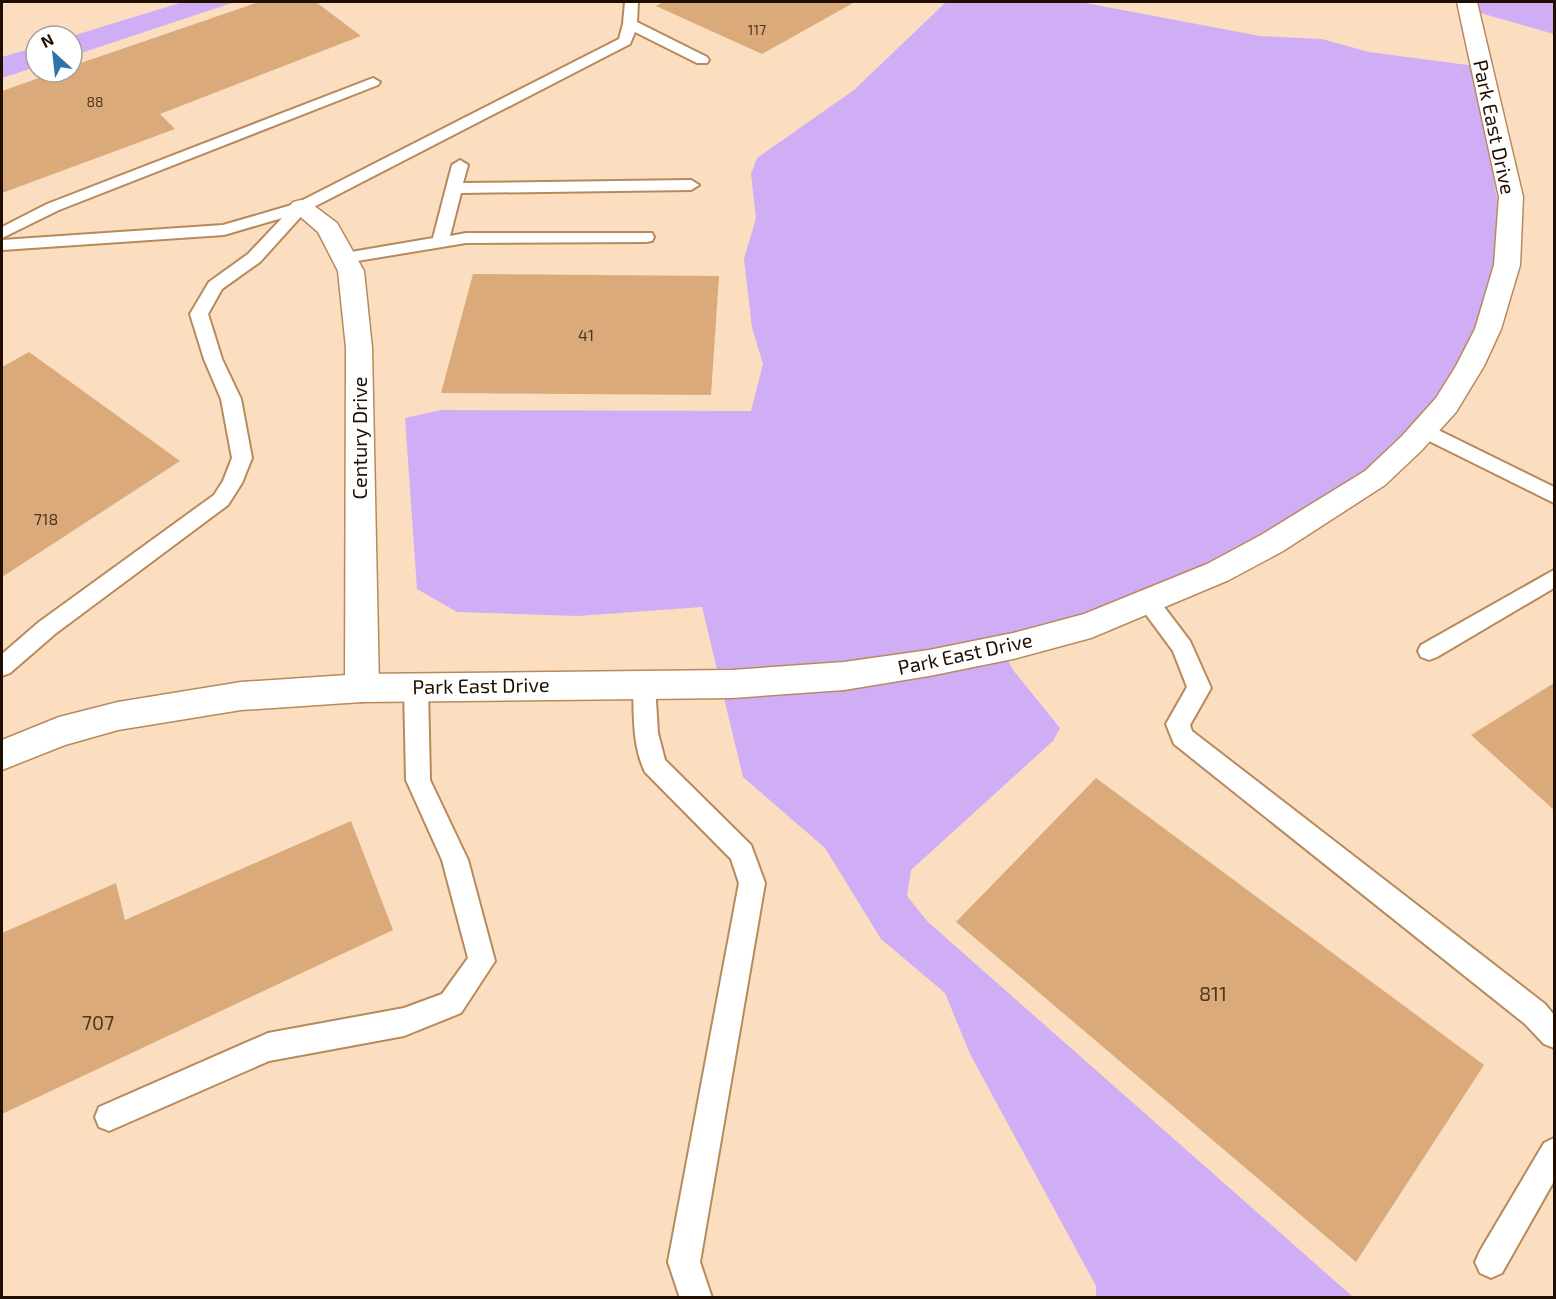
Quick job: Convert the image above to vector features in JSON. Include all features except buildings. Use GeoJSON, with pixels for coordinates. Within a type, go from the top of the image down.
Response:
{"type":"FeatureCollection","features":[{"type":"Feature","properties":{"kind":"street","name":"Park East Drive"},"geometry":{"type":"LineString","coordinates":[[2,755],[58,732],[118,716],[241,696],[362,688],[732,684],[844,676],[929,663],[1013,646],[1091,625],[1218,572],[1272,543],[1375,478],[1446,405],[1470,366],[1488,329],[1507,265],[1510,197],[1467,2]]}},
{"type":"Feature","properties":{"kind":"street","name":"Century Drive"},"geometry":{"type":"LineString","coordinates":[[301,207],[328,228],[351,271],[359,348],[362,688]]}},
{"type":"Feature","properties":{"kind":"lane"},"geometry":{"type":"LineString","coordinates":[[2,245],[224,230],[301,207],[624,41],[630,24],[631,2]]}},
{"type":"Feature","properties":{"kind":"lane"},"geometry":{"type":"LineString","coordinates":[[630,24],[702,60]]}},
{"type":"Feature","properties":{"kind":"lane"},"geometry":{"type":"LineString","coordinates":[[2,233],[53,207],[373,82]]}},
{"type":"Feature","properties":{"kind":"lane"},"geometry":{"type":"LineString","coordinates":[[440,242],[460,165]]}},
{"type":"Feature","properties":{"kind":"lane"},"geometry":{"type":"LineString","coordinates":[[454,188],[691,185]]}},
{"type":"Feature","properties":{"kind":"lane"},"geometry":{"type":"LineString","coordinates":[[2,667],[47,628],[221,500],[232,483],[242,458],[231,399],[213,359],[199,314],[215,286],[254,258],[301,207]]}},
{"type":"Feature","properties":{"kind":"lane"},"geometry":{"type":"LineString","coordinates":[[345,258],[466,238],[646,237]]}},
{"type":"Feature","properties":{"kind":"lane"},"geometry":{"type":"LineString","coordinates":[[1424,430],[1554,496]]}},
{"type":"Feature","properties":{"kind":"lane"},"geometry":{"type":"LineString","coordinates":[[1429,651],[1554,578]]}},
{"type":"Feature","properties":{"kind":"lane"},"geometry":{"type":"LineString","coordinates":[[1147,601],[1182,647],[1199,688],[1178,724],[1182,737],[1535,1014],[1554,1034]]}},
{"type":"Feature","properties":{"kind":"lane"},"geometry":{"type":"LineString","coordinates":[[644,685],[646,733],[654,765],[742,853],[752,883],[684,1262],[696,1298]]}},
{"type":"Feature","properties":{"kind":"lane"},"geometry":{"type":"LineString","coordinates":[[109,1117],[268,1047],[404,1022],[451,1004],[482,961],[455,860],[418,780],[416,687]]}},
{"type":"Feature","properties":{"kind":"lane"},"geometry":{"type":"LineString","coordinates":[[1491,1262],[1554,1153]]}},
{"type":"Feature","properties":{"kind":"shaded area"},"geometry":{"type":"Polygon","coordinates":[[[183,2],[235,2],[84,52],[84,32],[183,2]]]}},
{"type":"Feature","properties":{"kind":"shaded area"},"geometry":{"type":"Polygon","coordinates":[[[946,2],[1080,2],[1260,36],[1322,39],[1369,52],[1475,66],[1502,229],[1485,317],[1453,384],[1410,439],[1347,490],[1182,584],[1000,645],[1013,670],[1060,728],[1053,741],[911,870],[907,896],[928,922],[1353,1297],[1096,1297],[1096,1286],[970,1054],[945,993],[881,939],[825,848],[743,777],[702,607],[578,616],[457,612],[417,589],[405,418],[441,410],[751,411],[763,364],[752,328],[744,259],[756,218],[751,174],[757,158],[854,90],[946,2]]]}},
{"type":"Feature","properties":{"kind":"shaded area"},"geometry":{"type":"Polygon","coordinates":[[[1465,2],[1554,2],[1554,34],[1463,8],[1465,2]]]}},
{"type":"Feature","properties":{"kind":"shaded area"},"geometry":{"type":"Polygon","coordinates":[[[24,51],[24,71],[2,78],[2,57],[24,51]]]}}]}
